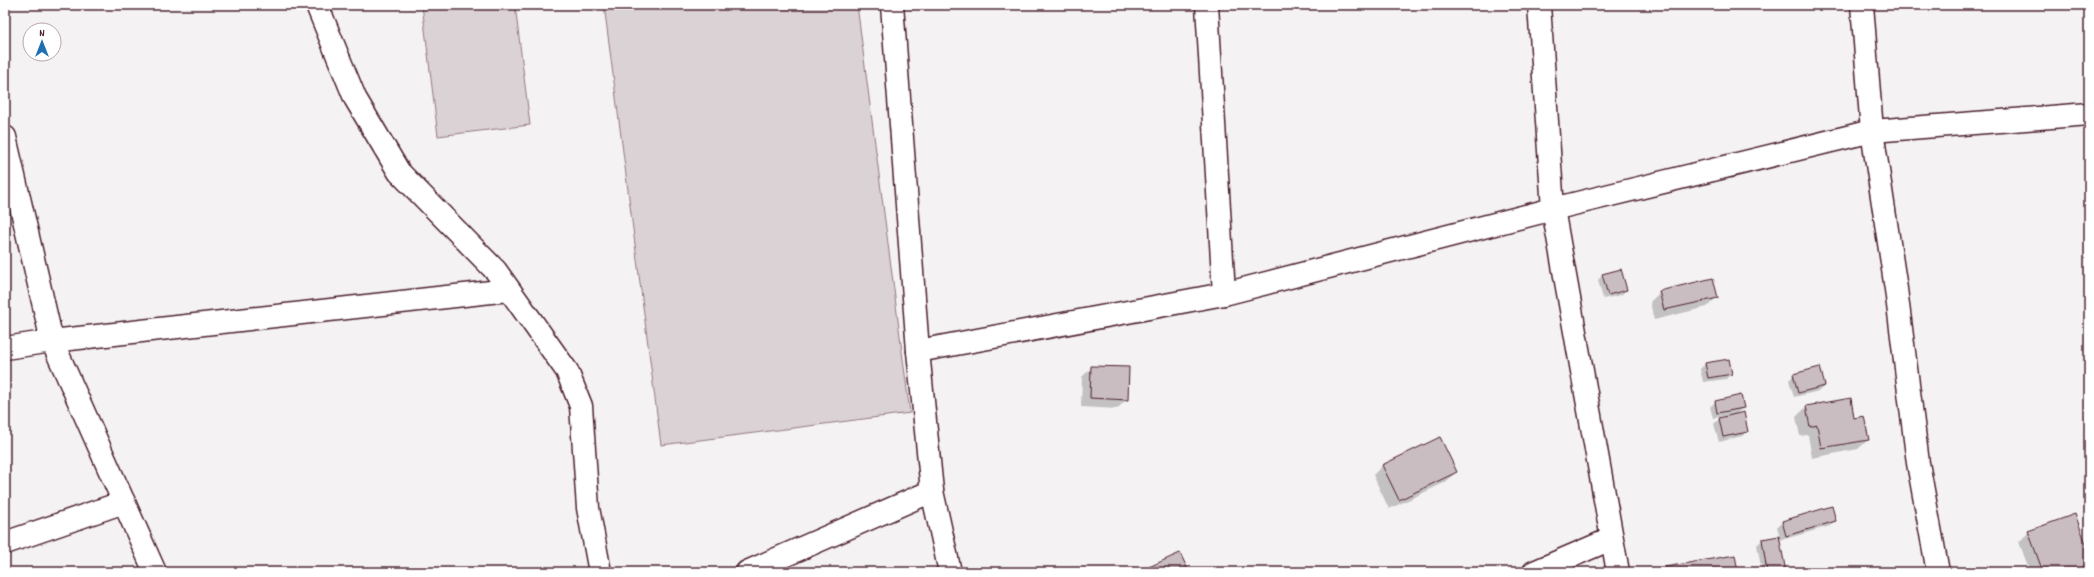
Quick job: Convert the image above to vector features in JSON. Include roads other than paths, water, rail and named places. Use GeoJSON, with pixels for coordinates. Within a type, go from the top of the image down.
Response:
{"type":"FeatureCollection","features":[{"type":"Feature","properties":{"kind":"street"},"geometry":{"type":"LineString","coordinates":[[317,5],[355,98],[399,172],[496,270],[566,371],[581,406],[588,508],[600,572]]}},
{"type":"Feature","properties":{"kind":"street"},"geometry":{"type":"LineString","coordinates":[[892,5],[918,351],[932,491],[950,572]]}},
{"type":"Feature","properties":{"kind":"street"},"geometry":{"type":"LineString","coordinates":[[1207,5],[1224,294]]}},
{"type":"Feature","properties":{"kind":"street"},"geometry":{"type":"LineString","coordinates":[[1539,5],[1553,209],[1618,572]]}},
{"type":"Feature","properties":{"kind":"street"},"geometry":{"type":"LineString","coordinates":[[1862,5],[1872,131],[1896,288],[1918,463],[1938,572]]}},
{"type":"Feature","properties":{"kind":"street"},"geometry":{"type":"LineString","coordinates":[[918,351],[1224,294],[1553,209],[1872,131],[2089,114]]}},
{"type":"Feature","properties":{"kind":"street"},"geometry":{"type":"LineString","coordinates":[[5,137],[52,341],[155,572]]}},
{"type":"Feature","properties":{"kind":"street"},"geometry":{"type":"LineString","coordinates":[[5,348],[52,341],[509,290]]}},
{"type":"Feature","properties":{"kind":"street"},"geometry":{"type":"LineString","coordinates":[[747,572],[932,491]]}},
{"type":"Feature","properties":{"kind":"street"},"geometry":{"type":"LineString","coordinates":[[5,543],[124,502]]}},
{"type":"Feature","properties":{"kind":"street"},"geometry":{"type":"LineString","coordinates":[[1534,572],[1611,539]]}}]}
